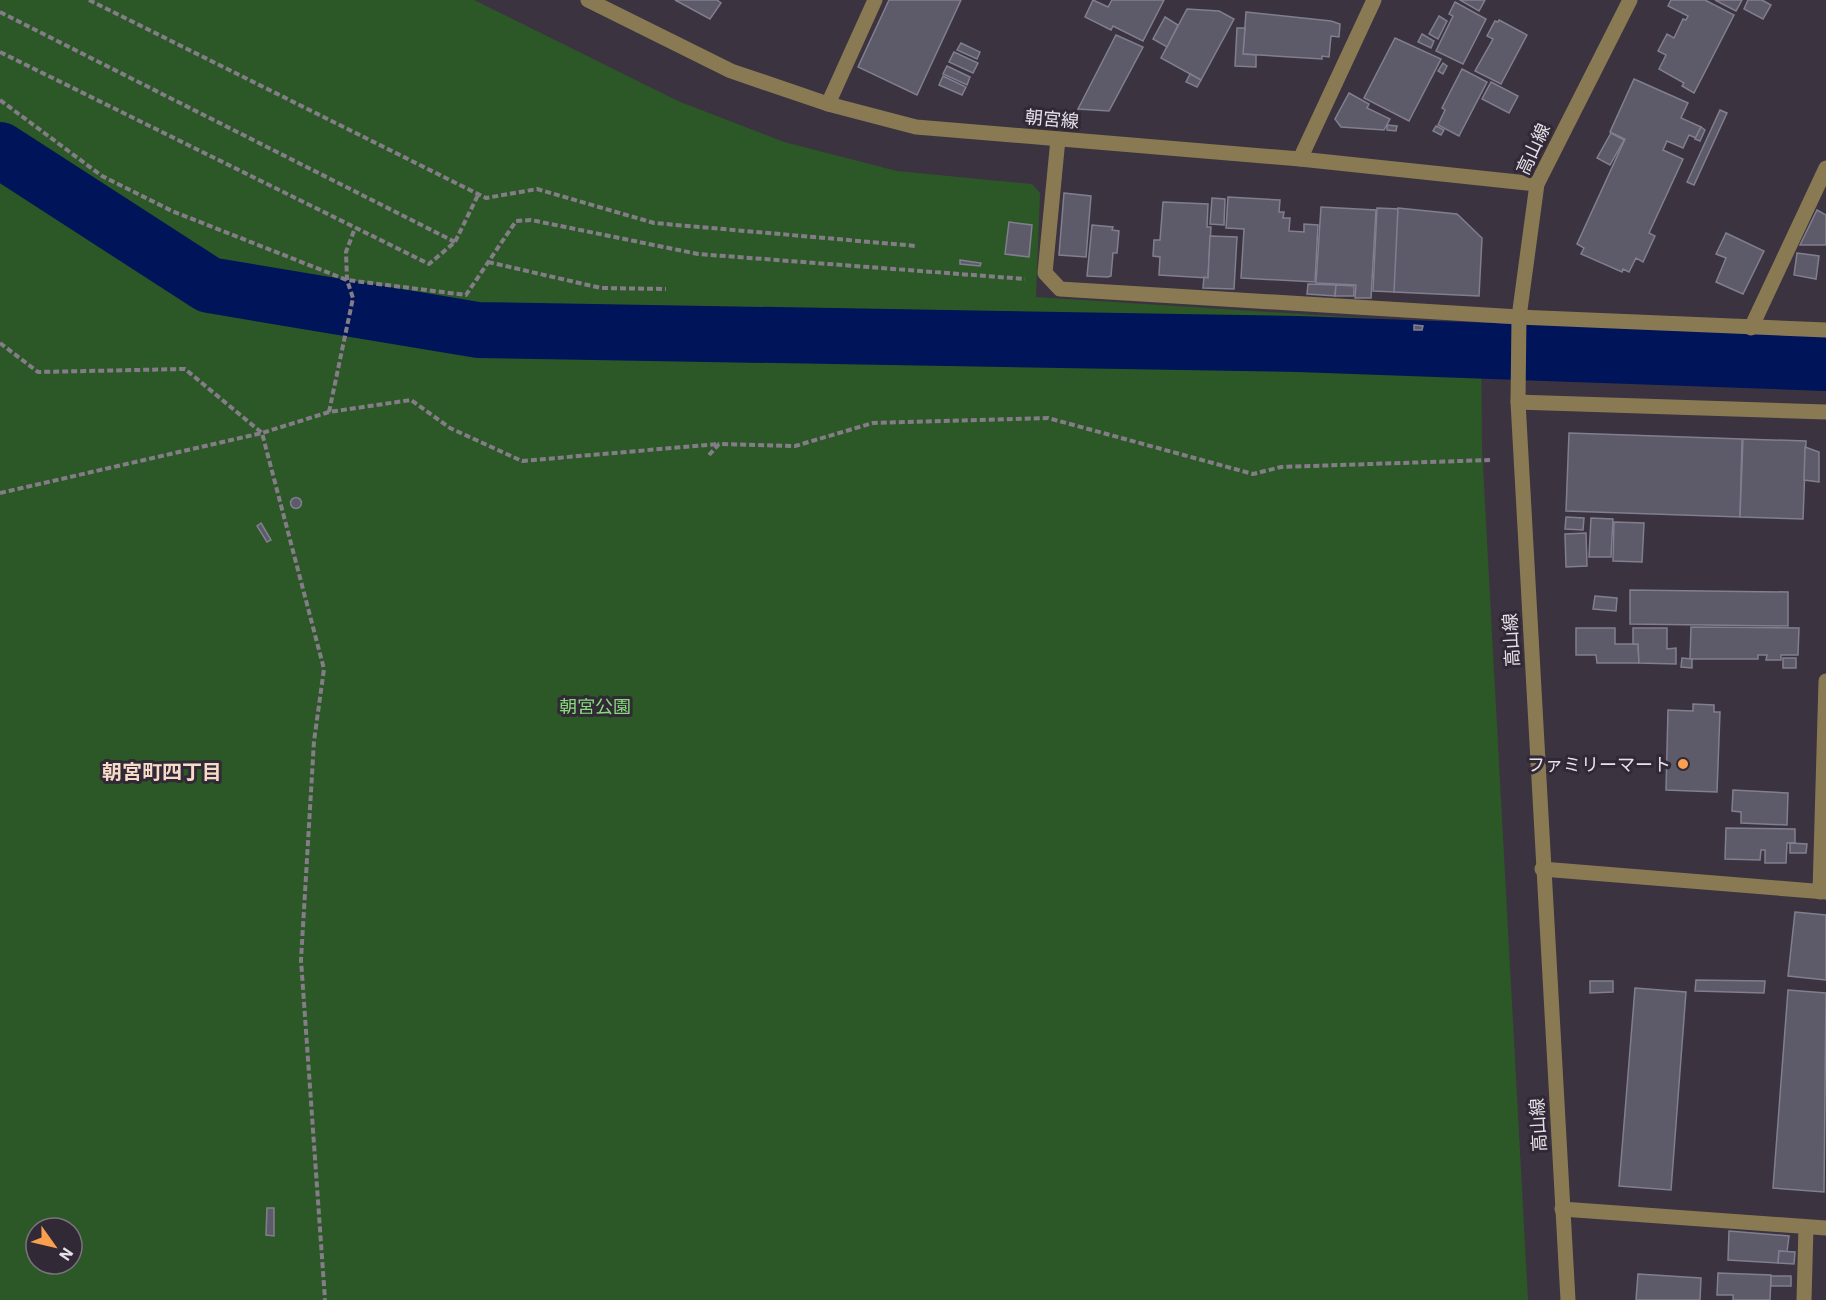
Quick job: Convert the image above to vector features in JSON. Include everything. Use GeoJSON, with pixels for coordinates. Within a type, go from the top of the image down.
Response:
{"type":"FeatureCollection","features":[{"type":"Feature","properties":{"kind":"street","name":"朝宮線"},"geometry":{"type":"LineString","coordinates":[[588,0],[731,71],[828,104],[916,127],[1300,159],[1537,184]]}},
{"type":"Feature","properties":{"kind":"street"},"geometry":{"type":"LineString","coordinates":[[828,104],[875,0]]}},
{"type":"Feature","properties":{"kind":"street"},"geometry":{"type":"LineString","coordinates":[[1300,159],[1374,0]]}},
{"type":"Feature","properties":{"kind":"street","name":"高山線"},"geometry":{"type":"LineString","coordinates":[[1568,1300],[1542,869],[1518,402],[1519,317],[1537,184],[1630,0]]}},
{"type":"Feature","properties":{"kind":"street"},"geometry":{"type":"LineString","coordinates":[[1058,139],[1045,273],[1060,290],[1519,317],[1826,330]]}},
{"type":"Feature","properties":{"kind":"street"},"geometry":{"type":"LineString","coordinates":[[1751,328],[1826,168]]}},
{"type":"Feature","properties":{"kind":"street"},"geometry":{"type":"LineString","coordinates":[[1518,402],[1826,412]]}},
{"type":"Feature","properties":{"kind":"street"},"geometry":{"type":"LineString","coordinates":[[1542,869],[1823,892],[1826,681]]}},
{"type":"Feature","properties":{"kind":"street"},"geometry":{"type":"LineString","coordinates":[[1562,1209],[1826,1228]]}},
{"type":"Feature","properties":{"kind":"street"},"geometry":{"type":"LineString","coordinates":[[1804,1300],[1806,1227]]}},
{"type":"Feature","properties":{"kind":"path"},"geometry":{"type":"LineString","coordinates":[[89,0],[486,198],[537,189],[654,223],[916,246]]}},
{"type":"Feature","properties":{"kind":"path"},"geometry":{"type":"LineString","coordinates":[[0,12],[455,242]]}},
{"type":"Feature","properties":{"kind":"path"},"geometry":{"type":"LineString","coordinates":[[0,52],[429,264],[455,242],[478,195]]}},
{"type":"Feature","properties":{"kind":"path"},"geometry":{"type":"LineString","coordinates":[[0,100],[102,176],[172,211],[347,280],[466,295],[516,220],[531,220],[698,254],[1029,280]]}},
{"type":"Feature","properties":{"kind":"path"},"geometry":{"type":"LineString","coordinates":[[329,412],[353,298],[347,280],[346,252],[355,228]]}},
{"type":"Feature","properties":{"kind":"path"},"geometry":{"type":"LineString","coordinates":[[488,262],[601,288],[666,289]]}},
{"type":"Feature","properties":{"kind":"path"},"geometry":{"type":"LineString","coordinates":[[0,343],[38,372],[185,369],[262,433],[324,669],[314,741],[301,960],[325,1300]]}},
{"type":"Feature","properties":{"kind":"path"},"geometry":{"type":"LineString","coordinates":[[0,493],[262,433],[329,412],[411,400],[450,428],[522,461],[719,444],[795,446],[873,423],[1048,418],[1253,474],[1281,466],[1490,460]]}},
{"type":"Feature","properties":{"kind":"path"},"geometry":{"type":"LineString","coordinates":[[710,454],[719,444]]}},
{"type":"Feature","properties":{"kind":"green space","name":"朝宮公園"},"geometry":{"type":"Polygon","coordinates":[[[0,0],[474,0],[678,101],[784,142],[897,171],[1032,184],[1040,193],[1036,297],[1471,325],[1481,334],[1482,448],[1528,1300],[0,1300],[0,0]]]}},
{"type":"Feature","properties":{"kind":"building"},"geometry":{"type":"Polygon","coordinates":[[[675,0],[717,0],[721,3],[710,19],[675,0]]]}},
{"type":"Feature","properties":{"kind":"building"},"geometry":{"type":"Polygon","coordinates":[[[889,0],[961,0],[917,95],[858,67],[889,0]]]}},
{"type":"Feature","properties":{"kind":"building"},"geometry":{"type":"Polygon","coordinates":[[[1093,0],[1108,7],[1112,0],[1164,0],[1143,41],[1113,26],[1111,30],[1085,17],[1093,0]]]}},
{"type":"Feature","properties":{"kind":"building"},"geometry":{"type":"Polygon","coordinates":[[[1460,0],[1485,0],[1479,11],[1460,0]]]}},
{"type":"Feature","properties":{"kind":"building"},"geometry":{"type":"Polygon","coordinates":[[[1671,0],[1705,0],[1734,15],[1694,93],[1682,86],[1684,83],[1659,69],[1666,55],[1658,51],[1667,34],[1674,38],[1683,19],[1686,20],[1688,16],[1668,6],[1671,0]]]}},
{"type":"Feature","properties":{"kind":"building"},"geometry":{"type":"Polygon","coordinates":[[[1715,0],[1742,0],[1736,11],[1715,0]]]}},
{"type":"Feature","properties":{"kind":"building"},"geometry":{"type":"Polygon","coordinates":[[[1748,0],[1762,0],[1771,5],[1763,19],[1744,9],[1748,0]]]}},
{"type":"Feature","properties":{"kind":"building"},"geometry":{"type":"Polygon","coordinates":[[[1455,2],[1486,19],[1463,64],[1436,51],[1453,16],[1449,14],[1455,2]]]}},
{"type":"Feature","properties":{"kind":"building"},"geometry":{"type":"Polygon","coordinates":[[[1187,9],[1219,11],[1234,19],[1201,80],[1161,58],[1187,9]]]}},
{"type":"Feature","properties":{"kind":"building"},"geometry":{"type":"Polygon","coordinates":[[[1246,12],[1331,21],[1340,24],[1339,37],[1331,36],[1329,57],[1322,56],[1322,59],[1243,54],[1246,12]]]}},
{"type":"Feature","properties":{"kind":"building"},"geometry":{"type":"Polygon","coordinates":[[[1439,16],[1447,21],[1438,39],[1429,34],[1439,16]]]}},
{"type":"Feature","properties":{"kind":"building"},"geometry":{"type":"Polygon","coordinates":[[[1165,17],[1178,25],[1167,47],[1153,39],[1165,17]]]}},
{"type":"Feature","properties":{"kind":"building"},"geometry":{"type":"Polygon","coordinates":[[[1499,20],[1527,35],[1501,84],[1475,71],[1493,39],[1487,36],[1495,21],[1499,20]]]}},
{"type":"Feature","properties":{"kind":"building"},"geometry":{"type":"Polygon","coordinates":[[[1237,28],[1245,28],[1243,54],[1256,55],[1256,67],[1235,66],[1237,28]]]}},
{"type":"Feature","properties":{"kind":"building"},"geometry":{"type":"Polygon","coordinates":[[[1422,34],[1434,41],[1431,48],[1418,42],[1422,34]]]}},
{"type":"Feature","properties":{"kind":"building"},"geometry":{"type":"Polygon","coordinates":[[[1116,35],[1143,47],[1109,111],[1078,109],[1116,35]]]}},
{"type":"Feature","properties":{"kind":"building"},"geometry":{"type":"Polygon","coordinates":[[[1395,38],[1441,59],[1409,121],[1364,98],[1395,38]]]}},
{"type":"Feature","properties":{"kind":"building"},"geometry":{"type":"Polygon","coordinates":[[[961,43],[980,52],[977,59],[957,50],[961,43]]]}},
{"type":"Feature","properties":{"kind":"building"},"geometry":{"type":"Polygon","coordinates":[[[954,52],[978,63],[973,73],[949,62],[954,52]]]}},
{"type":"Feature","properties":{"kind":"building"},"geometry":{"type":"Polygon","coordinates":[[[1443,63],[1447,66],[1443,74],[1438,71],[1443,63]]]}},
{"type":"Feature","properties":{"kind":"building"},"geometry":{"type":"Polygon","coordinates":[[[947,66],[970,77],[967,85],[943,74],[947,66]]]}},
{"type":"Feature","properties":{"kind":"building"},"geometry":{"type":"Polygon","coordinates":[[[1462,69],[1487,82],[1459,136],[1438,125],[1445,110],[1442,108],[1462,69]]]}},
{"type":"Feature","properties":{"kind":"building"},"geometry":{"type":"Polygon","coordinates":[[[1190,74],[1201,80],[1197,87],[1186,82],[1190,74]]]}},
{"type":"Feature","properties":{"kind":"building"},"geometry":{"type":"Polygon","coordinates":[[[943,76],[966,87],[962,95],[939,85],[943,76]]]}},
{"type":"Feature","properties":{"kind":"building"},"geometry":{"type":"Polygon","coordinates":[[[1634,79],[1688,103],[1681,118],[1701,127],[1696,138],[1689,135],[1683,148],[1667,141],[1663,150],[1683,159],[1649,233],[1655,236],[1643,262],[1636,258],[1629,272],[1623,269],[1622,272],[1581,254],[1584,248],[1577,244],[1625,139],[1610,132],[1634,79]]]}},
{"type":"Feature","properties":{"kind":"building"},"geometry":{"type":"Polygon","coordinates":[[[1491,82],[1518,96],[1509,113],[1482,99],[1491,82]]]}},
{"type":"Feature","properties":{"kind":"building"},"geometry":{"type":"Polygon","coordinates":[[[1349,93],[1369,104],[1367,108],[1390,119],[1384,130],[1341,127],[1335,119],[1349,93]]]}},
{"type":"Feature","properties":{"kind":"building"},"geometry":{"type":"Polygon","coordinates":[[[1720,110],[1727,113],[1694,185],[1687,182],[1720,110]]]}},
{"type":"Feature","properties":{"kind":"building"},"geometry":{"type":"Polygon","coordinates":[[[1387,125],[1397,126],[1396,131],[1387,130],[1387,125]]]}},
{"type":"Feature","properties":{"kind":"building"},"geometry":{"type":"Polygon","coordinates":[[[1436,126],[1444,130],[1441,135],[1433,131],[1436,126]]]}},
{"type":"Feature","properties":{"kind":"building"},"geometry":{"type":"Polygon","coordinates":[[[1701,127],[1705,130],[1700,141],[1695,139],[1701,127]]]}},
{"type":"Feature","properties":{"kind":"building"},"geometry":{"type":"Polygon","coordinates":[[[1611,133],[1624,140],[1610,165],[1597,158],[1611,133]]]}},
{"type":"Feature","properties":{"kind":"building"},"geometry":{"type":"Polygon","coordinates":[[[1064,193],[1091,196],[1086,257],[1059,255],[1064,193]]]}},
{"type":"Feature","properties":{"kind":"building"},"geometry":{"type":"Polygon","coordinates":[[[1228,197],[1280,200],[1279,212],[1284,212],[1283,218],[1290,218],[1289,231],[1304,232],[1304,224],[1318,225],[1315,282],[1241,278],[1244,229],[1226,228],[1228,197]]]}},
{"type":"Feature","properties":{"kind":"building"},"geometry":{"type":"Polygon","coordinates":[[[1212,198],[1225,199],[1224,225],[1210,224],[1212,198]]]}},
{"type":"Feature","properties":{"kind":"building"},"geometry":{"type":"Polygon","coordinates":[[[1163,202],[1208,204],[1207,227],[1211,227],[1208,278],[1159,275],[1160,257],[1153,256],[1154,240],[1160,240],[1163,202]]]}},
{"type":"Feature","properties":{"kind":"building"},"geometry":{"type":"Polygon","coordinates":[[[1321,207],[1376,210],[1371,298],[1355,298],[1356,285],[1316,283],[1321,207]]]}},
{"type":"Feature","properties":{"kind":"building"},"geometry":{"type":"Polygon","coordinates":[[[1377,208],[1399,209],[1395,292],[1373,291],[1377,208]]]}},
{"type":"Feature","properties":{"kind":"building"},"geometry":{"type":"Polygon","coordinates":[[[1398,208],[1457,214],[1482,238],[1479,296],[1394,292],[1398,208]]]}},
{"type":"Feature","properties":{"kind":"building"},"geometry":{"type":"Polygon","coordinates":[[[1817,210],[1826,215],[1826,245],[1800,245],[1817,210]]]}},
{"type":"Feature","properties":{"kind":"building"},"geometry":{"type":"Polygon","coordinates":[[[1009,222],[1032,225],[1029,257],[1005,254],[1009,222]]]}},
{"type":"Feature","properties":{"kind":"building"},"geometry":{"type":"Polygon","coordinates":[[[1092,225],[1113,227],[1112,230],[1119,231],[1117,253],[1113,253],[1111,276],[1087,276],[1092,225]]]}},
{"type":"Feature","properties":{"kind":"building"},"geometry":{"type":"Polygon","coordinates":[[[1726,233],[1764,251],[1743,294],[1716,282],[1726,258],[1716,254],[1726,233]]]}},
{"type":"Feature","properties":{"kind":"building"},"geometry":{"type":"Polygon","coordinates":[[[1210,236],[1237,237],[1234,289],[1203,288],[1204,277],[1208,278],[1210,236]]]}},
{"type":"Feature","properties":{"kind":"building"},"geometry":{"type":"Polygon","coordinates":[[[1797,253],[1819,256],[1816,279],[1794,275],[1797,253]]]}},
{"type":"Feature","properties":{"kind":"building"},"geometry":{"type":"Polygon","coordinates":[[[960,260],[981,263],[980,266],[960,264],[960,260]]]}},
{"type":"Feature","properties":{"kind":"building"},"geometry":{"type":"Polygon","coordinates":[[[1308,284],[1336,285],[1335,296],[1307,294],[1308,284]]]}},
{"type":"Feature","properties":{"kind":"building"},"geometry":{"type":"Polygon","coordinates":[[[1336,285],[1354,286],[1354,296],[1335,296],[1336,285]]]}},
{"type":"Feature","properties":{"kind":"building"},"geometry":{"type":"Polygon","coordinates":[[[1414,325],[1423,326],[1422,330],[1414,330],[1414,325]]]}},
{"type":"Feature","properties":{"kind":"building"},"geometry":{"type":"Polygon","coordinates":[[[1569,433],[1742,439],[1740,517],[1566,511],[1569,433]]]}},
{"type":"Feature","properties":{"kind":"building"},"geometry":{"type":"Polygon","coordinates":[[[1743,439],[1806,441],[1803,519],[1740,517],[1743,439]]]}},
{"type":"Feature","properties":{"kind":"building"},"geometry":{"type":"Polygon","coordinates":[[[1805,447],[1819,452],[1819,482],[1804,480],[1805,447]]]}},
{"type":"Feature","properties":{"kind":"building"},"geometry":{"type":"Polygon","coordinates":[[[296,497],[302,503],[296,509],[290,503],[296,497]]]}},
{"type":"Feature","properties":{"kind":"building"},"geometry":{"type":"Polygon","coordinates":[[[1566,517],[1584,518],[1583,530],[1565,529],[1566,517]]]}},
{"type":"Feature","properties":{"kind":"building"},"geometry":{"type":"Polygon","coordinates":[[[1591,518],[1613,519],[1611,557],[1589,557],[1591,518]]]}},
{"type":"Feature","properties":{"kind":"building"},"geometry":{"type":"Polygon","coordinates":[[[1614,522],[1644,523],[1642,562],[1613,561],[1614,522]]]}},
{"type":"Feature","properties":{"kind":"building"},"geometry":{"type":"Polygon","coordinates":[[[261,523],[271,540],[267,542],[257,526],[261,523]]]}},
{"type":"Feature","properties":{"kind":"building"},"geometry":{"type":"Polygon","coordinates":[[[1586,533],[1587,566],[1566,567],[1565,534],[1586,533]]]}},
{"type":"Feature","properties":{"kind":"building"},"geometry":{"type":"Polygon","coordinates":[[[1630,590],[1788,592],[1788,626],[1630,624],[1630,590]]]}},
{"type":"Feature","properties":{"kind":"building"},"geometry":{"type":"Polygon","coordinates":[[[1595,596],[1617,598],[1616,611],[1593,609],[1595,596]]]}},
{"type":"Feature","properties":{"kind":"building"},"geometry":{"type":"Polygon","coordinates":[[[1691,627],[1799,628],[1798,655],[1781,655],[1781,660],[1766,660],[1767,655],[1758,655],[1758,659],[1690,659],[1691,627]]]}},
{"type":"Feature","properties":{"kind":"building"},"geometry":{"type":"Polygon","coordinates":[[[1576,628],[1615,628],[1615,644],[1638,644],[1639,663],[1597,663],[1596,655],[1576,655],[1576,628]]]}},
{"type":"Feature","properties":{"kind":"building"},"geometry":{"type":"Polygon","coordinates":[[[1633,628],[1667,628],[1667,649],[1676,648],[1676,664],[1639,663],[1638,644],[1633,644],[1633,628]]]}},
{"type":"Feature","properties":{"kind":"building"},"geometry":{"type":"Polygon","coordinates":[[[1682,658],[1692,659],[1692,668],[1681,667],[1682,658]]]}},
{"type":"Feature","properties":{"kind":"building"},"geometry":{"type":"Polygon","coordinates":[[[1783,658],[1796,658],[1796,668],[1783,668],[1783,658]]]}},
{"type":"Feature","properties":{"kind":"building"},"geometry":{"type":"Polygon","coordinates":[[[1693,704],[1714,705],[1714,712],[1720,712],[1717,792],[1666,790],[1668,710],[1693,711],[1693,704]]]}},
{"type":"Feature","properties":{"kind":"building"},"geometry":{"type":"Polygon","coordinates":[[[1733,790],[1788,793],[1787,825],[1741,823],[1741,812],[1732,811],[1733,790]]]}},
{"type":"Feature","properties":{"kind":"building"},"geometry":{"type":"Polygon","coordinates":[[[1726,828],[1795,829],[1795,843],[1787,843],[1786,863],[1765,863],[1765,850],[1761,850],[1760,860],[1725,859],[1726,828]]]}},
{"type":"Feature","properties":{"kind":"building"},"geometry":{"type":"Polygon","coordinates":[[[1790,843],[1807,844],[1806,853],[1790,853],[1790,843]]]}},
{"type":"Feature","properties":{"kind":"building"},"geometry":{"type":"Polygon","coordinates":[[[1795,912],[1826,915],[1826,980],[1788,976],[1795,912]]]}},
{"type":"Feature","properties":{"kind":"building"},"geometry":{"type":"Polygon","coordinates":[[[1696,980],[1765,981],[1764,993],[1695,991],[1696,980]]]}},
{"type":"Feature","properties":{"kind":"building"},"geometry":{"type":"Polygon","coordinates":[[[1590,981],[1613,981],[1613,992],[1590,993],[1590,981]]]}},
{"type":"Feature","properties":{"kind":"building"},"geometry":{"type":"Polygon","coordinates":[[[1635,988],[1686,992],[1671,1190],[1619,1186],[1635,988]]]}},
{"type":"Feature","properties":{"kind":"building"},"geometry":{"type":"Polygon","coordinates":[[[1788,990],[1826,993],[1824,1192],[1773,1188],[1788,990]]]}},
{"type":"Feature","properties":{"kind":"building"},"geometry":{"type":"Polygon","coordinates":[[[267,1208],[274,1208],[274,1236],[266,1235],[267,1208]]]}},
{"type":"Feature","properties":{"kind":"building"},"geometry":{"type":"Polygon","coordinates":[[[1729,1231],[1789,1236],[1787,1252],[1779,1251],[1778,1263],[1728,1260],[1729,1231]]]}},
{"type":"Feature","properties":{"kind":"building"},"geometry":{"type":"Polygon","coordinates":[[[1779,1251],[1795,1252],[1794,1264],[1778,1263],[1779,1251]]]}},
{"type":"Feature","properties":{"kind":"building"},"geometry":{"type":"Polygon","coordinates":[[[1718,1273],[1771,1275],[1770,1300],[1733,1300],[1733,1295],[1717,1295],[1718,1273]]]}},
{"type":"Feature","properties":{"kind":"building"},"geometry":{"type":"Polygon","coordinates":[[[1638,1274],[1701,1278],[1700,1300],[1636,1300],[1638,1274]]]}},
{"type":"Feature","properties":{"kind":"building"},"geometry":{"type":"Polygon","coordinates":[[[1771,1276],[1791,1276],[1791,1286],[1771,1286],[1771,1276]]]}},
{"type":"Feature","properties":{"kind":"waterway"},"geometry":{"type":"LineString","coordinates":[[0,150],[209,285],[478,330],[1298,344],[1826,363]]}},
{"type":"Feature","properties":{"kind":"place","name":"ファミリーマート"},"geometry":{"type":"Point","coordinates":[1683,764]}},
{"type":"Feature","properties":{"kind":"district","name":"朝宮町四丁目"},"geometry":{"type":"Point","coordinates":[162,771]}}]}
